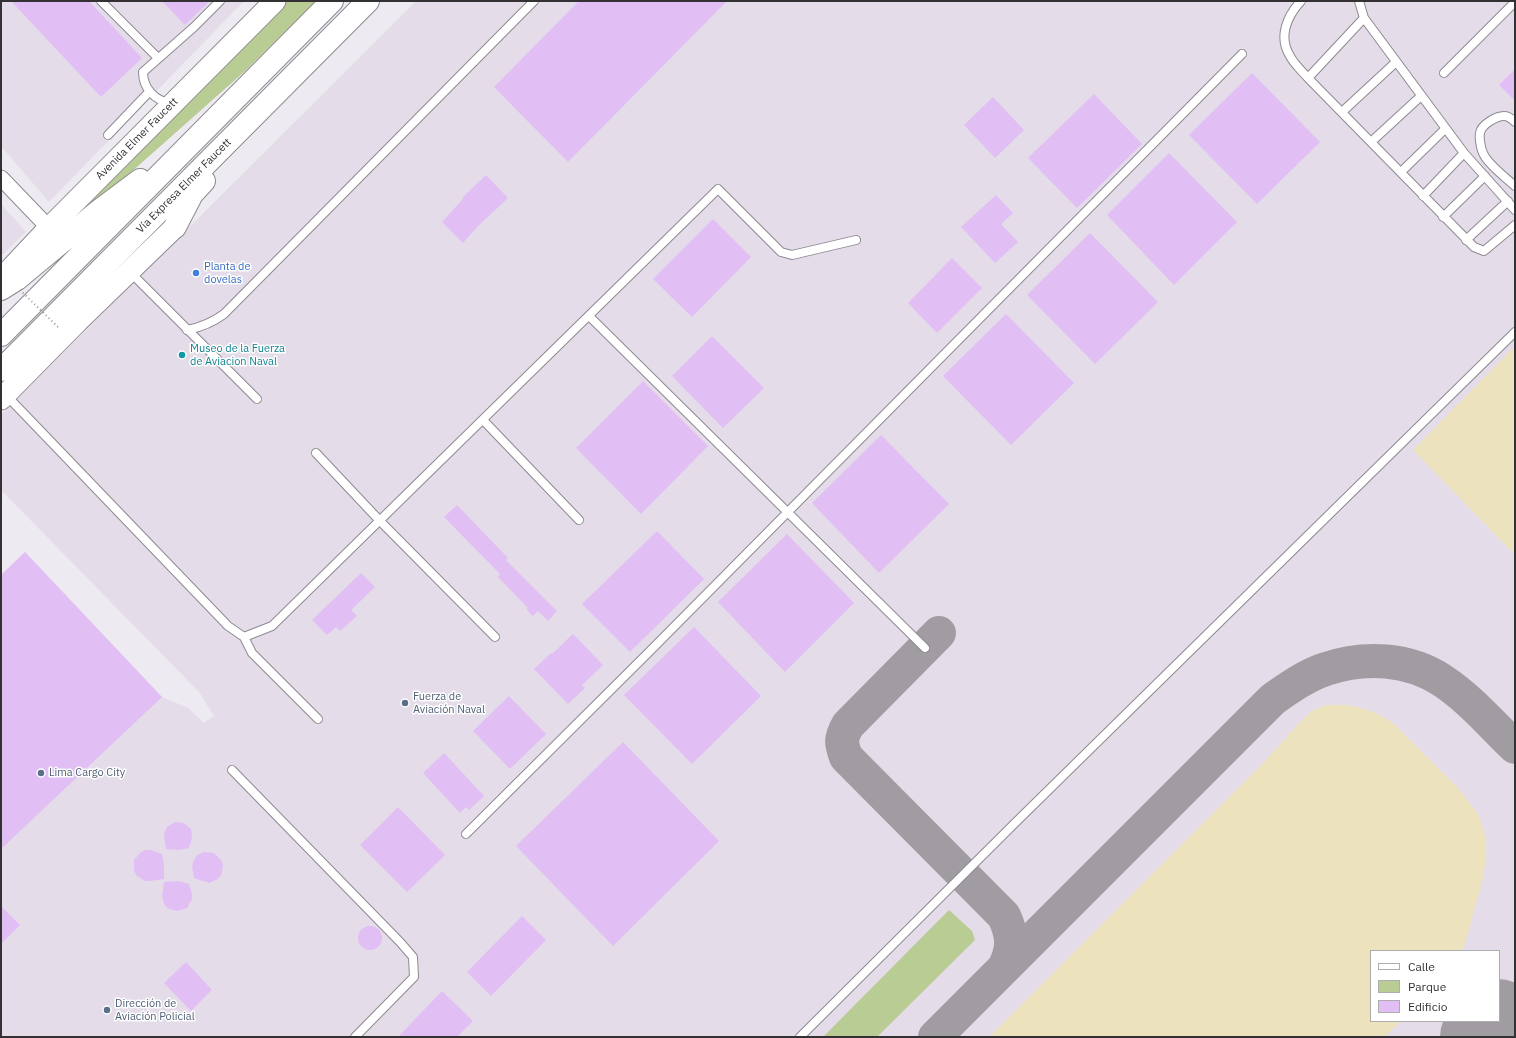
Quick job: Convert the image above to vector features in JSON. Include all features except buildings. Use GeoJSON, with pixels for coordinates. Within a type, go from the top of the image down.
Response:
{"type":"FeatureCollection","features":[{"type":"Feature","properties":{"kind":"highway"},"geometry":{"type":"LineString","coordinates":[[1,335],[332,1]]}},
{"type":"Feature","properties":{"kind":"highway","name":"Vía Expresa Elmer Faucett"},"geometry":{"type":"LineString","coordinates":[[1,370],[368,1]]}},
{"type":"Feature","properties":{"kind":"highway"},"geometry":{"type":"LineString","coordinates":[[175,227],[192,194],[253,130],[263,106]]}},
{"type":"Feature","properties":{"kind":"highway"},"geometry":{"type":"LineString","coordinates":[[6,279],[17,279],[100,210],[199,136]]}},
{"type":"Feature","properties":{"kind":"main road","name":"Avenida Elmer Faucett"},"geometry":{"type":"LineString","coordinates":[[6,279],[49,228],[275,1]]}},
{"type":"Feature","properties":{"kind":"main road"},"geometry":{"type":"LineString","coordinates":[[3,397],[175,227]]}},
{"type":"Feature","properties":{"kind":"street"},"geometry":{"type":"LineString","coordinates":[[1,178],[49,228]]}},
{"type":"Feature","properties":{"kind":"lane"},"geometry":{"type":"LineString","coordinates":[[101,1],[158,58]]}},
{"type":"Feature","properties":{"kind":"lane"},"geometry":{"type":"LineString","coordinates":[[172,104],[162,102],[149,92],[143,79],[143,72],[194,27],[220,1]]}},
{"type":"Feature","properties":{"kind":"lane"},"geometry":{"type":"LineString","coordinates":[[187,330],[201,327],[213,322],[224,314],[534,1]]}},
{"type":"Feature","properties":{"kind":"lane"},"geometry":{"type":"LineString","coordinates":[[1301,1],[1292,11],[1285,29],[1284,40],[1289,56],[1308,78],[1474,247],[1484,251],[1515,225]]}},
{"type":"Feature","properties":{"kind":"lane"},"geometry":{"type":"LineString","coordinates":[[1359,1],[1364,18],[1445,129],[1464,153],[1515,210]]}},
{"type":"Feature","properties":{"kind":"lane"},"geometry":{"type":"LineString","coordinates":[[1444,73],[1515,2]]}},
{"type":"Feature","properties":{"kind":"lane"},"geometry":{"type":"LineString","coordinates":[[1308,78],[1364,18]]}},
{"type":"Feature","properties":{"kind":"lane"},"geometry":{"type":"LineString","coordinates":[[466,834],[1242,54]]}},
{"type":"Feature","properties":{"kind":"lane"},"geometry":{"type":"LineString","coordinates":[[1342,112],[1396,62]]}},
{"type":"Feature","properties":{"kind":"lane"},"geometry":{"type":"LineString","coordinates":[[108,135],[149,92]]}},
{"type":"Feature","properties":{"kind":"lane"},"geometry":{"type":"LineString","coordinates":[[1371,142],[1421,96]]}},
{"type":"Feature","properties":{"kind":"lane"},"geometry":{"type":"LineString","coordinates":[[1515,122],[1511,118],[1505,116],[1500,117],[1485,125],[1480,134],[1483,154],[1515,186]]}},
{"type":"Feature","properties":{"kind":"lane"},"geometry":{"type":"LineString","coordinates":[[1401,172],[1445,129]]}},
{"type":"Feature","properties":{"kind":"lane"},"geometry":{"type":"LineString","coordinates":[[1423,196],[1464,153]]}},
{"type":"Feature","properties":{"kind":"lane"},"geometry":{"type":"LineString","coordinates":[[1443,216],[1485,176]]}},
{"type":"Feature","properties":{"kind":"lane"},"geometry":{"type":"LineString","coordinates":[[244,637],[272,626],[718,189],[781,252],[792,254],[856,240]]}},
{"type":"Feature","properties":{"kind":"lane"},"geometry":{"type":"LineString","coordinates":[[1466,240],[1508,201]]}},
{"type":"Feature","properties":{"kind":"lane"},"geometry":{"type":"LineString","coordinates":[[130,272],[257,399]]}},
{"type":"Feature","properties":{"kind":"lane"},"geometry":{"type":"LineString","coordinates":[[589,316],[925,648]]}},
{"type":"Feature","properties":{"kind":"lane"},"geometry":{"type":"LineString","coordinates":[[800,1037],[1010,827],[1515,332]]}},
{"type":"Feature","properties":{"kind":"lane"},"geometry":{"type":"LineString","coordinates":[[3,397],[228,626],[244,637],[252,653],[318,719]]}},
{"type":"Feature","properties":{"kind":"lane"},"geometry":{"type":"LineString","coordinates":[[483,420],[579,520]]}},
{"type":"Feature","properties":{"kind":"lane"},"geometry":{"type":"LineString","coordinates":[[316,453],[380,521],[495,637]]}},
{"type":"Feature","properties":{"kind":"lane"},"geometry":{"type":"LineString","coordinates":[[232,770],[413,957],[414,978],[355,1037]]}},
{"type":"Feature","properties":{"kind":"path"},"geometry":{"type":"LineString","coordinates":[[6,279],[59,328]]}},
{"type":"Feature","properties":{"kind":"shaded area"},"geometry":{"type":"Polygon","coordinates":[[[1,1],[244,1],[49,202],[1,146],[1,1]]]}},
{"type":"Feature","properties":{"kind":"shaded area"},"geometry":{"type":"Polygon","coordinates":[[[416,1],[1515,1],[1515,1037],[1,1037],[1,575],[25,552],[162,697],[188,708],[204,723],[214,716],[199,692],[1,490],[1,415],[416,1]]]}},
{"type":"Feature","properties":{"kind":"shaded area"},"geometry":{"type":"Polygon","coordinates":[[[1,204],[26,232],[1,256],[1,204]]]}},
{"type":"Feature","properties":{"kind":"green space"},"geometry":{"type":"Polygon","coordinates":[[[288,1],[316,1],[244,72],[67,229],[127,159],[288,1]]]}},
{"type":"Feature","properties":{"kind":"green space"},"geometry":{"type":"Polygon","coordinates":[[[949,910],[972,931],[975,940],[877,1037],[823,1037],[949,910]]]}},
{"type":"Feature","properties":{"kind":"sand"},"geometry":{"type":"Polygon","coordinates":[[[1515,346],[1515,555],[1413,450],[1515,346]]]}},
{"type":"Feature","properties":{"kind":"sand"},"geometry":{"type":"Polygon","coordinates":[[[1326,705],[1349,705],[1374,712],[1392,722],[1458,788],[1478,814],[1486,839],[1486,857],[1483,878],[1464,947],[1461,950],[1370,950],[1370,1022],[1400,1022],[1385,1037],[989,1037],[1264,762],[1312,711],[1326,705]]]}},
{"type":"Feature","properties":{"kind":"taxiway"},"geometry":{"type":"LineString","coordinates":[[939,633],[848,725],[842,744],[846,757],[1004,916],[1011,936],[1011,948],[1004,968]]}},
{"type":"Feature","properties":{"kind":"taxiway"},"geometry":{"type":"LineString","coordinates":[[935,1037],[1273,699],[1298,682],[1326,669],[1356,662],[1386,662],[1416,668],[1430,673],[1453,688],[1472,704],[1515,747]]}},
{"type":"Feature","properties":{"kind":"runway"},"geometry":{"type":"LineString","coordinates":[[1482,1037],[1497,1022]]}},
{"type":"Feature","properties":{"kind":"place","name":"Planta de dovelas"},"geometry":{"type":"Point","coordinates":[196,273]}},
{"type":"Feature","properties":{"kind":"place","name":"Museo de la Fuerza de Aviacion Naval"},"geometry":{"type":"Point","coordinates":[182,355]}},
{"type":"Feature","properties":{"kind":"place","name":"Fuerza de Aviación Naval"},"geometry":{"type":"Point","coordinates":[405,703]}},
{"type":"Feature","properties":{"kind":"place","name":"Lima Cargo City"},"geometry":{"type":"Point","coordinates":[41,773]}},
{"type":"Feature","properties":{"kind":"place","name":"Dirección de Aviación Policial"},"geometry":{"type":"Point","coordinates":[107,1010]}}]}
